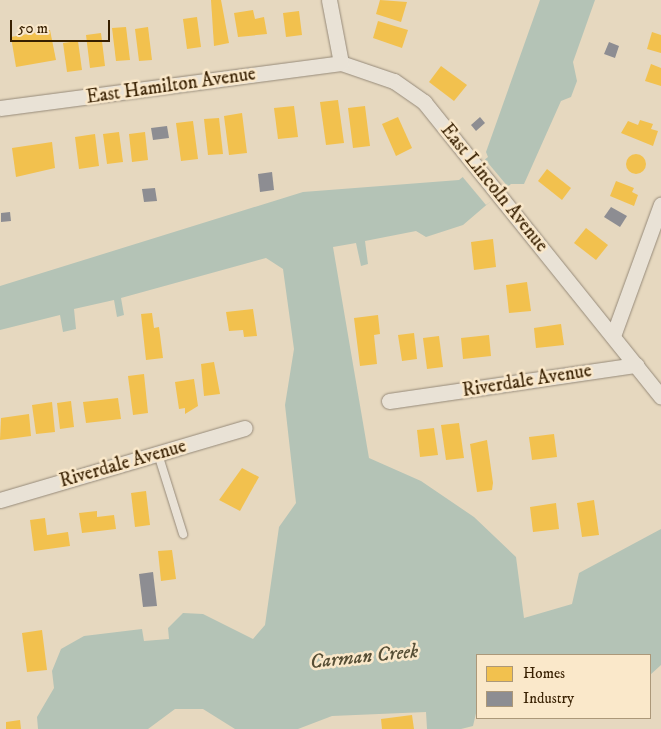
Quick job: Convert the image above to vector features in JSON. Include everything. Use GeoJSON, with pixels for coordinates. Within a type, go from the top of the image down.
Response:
{"type":"FeatureCollection","features":[{"type":"Feature","properties":{"kind":"street"},"geometry":{"type":"LineString","coordinates":[[329,0],[341,63]]}},
{"type":"Feature","properties":{"kind":"street","name":"East Hamilton Avenue"},"geometry":{"type":"LineString","coordinates":[[0,108],[341,63]]}},
{"type":"Feature","properties":{"kind":"street","name":"East Lincoln Avenue"},"geometry":{"type":"LineString","coordinates":[[341,63],[394,81],[424,102],[661,397]]}},
{"type":"Feature","properties":{"kind":"street"},"geometry":{"type":"LineString","coordinates":[[613,336],[661,204]]}},
{"type":"Feature","properties":{"kind":"street","name":"Riverdale Avenue"},"geometry":{"type":"LineString","coordinates":[[389,401],[636,365]]}},
{"type":"Feature","properties":{"kind":"street","name":"Riverdale Avenue"},"geometry":{"type":"LineString","coordinates":[[0,500],[245,428]]}},
{"type":"Feature","properties":{"kind":"lane"},"geometry":{"type":"LineString","coordinates":[[158,454],[182,534]]}},
{"type":"Feature","properties":{"kind":"water","name":"Carman Creek"},"geometry":{"type":"Polygon","coordinates":[[[540,0],[595,0],[573,62],[577,81],[571,97],[561,101],[524,184],[511,184],[463,225],[426,237],[416,231],[365,241],[368,264],[361,266],[356,243],[333,247],[369,458],[421,481],[474,517],[516,557],[524,618],[572,604],[579,573],[661,529],[661,665],[651,674],[651,654],[476,654],[476,713],[473,726],[461,729],[427,729],[426,712],[332,716],[298,729],[235,729],[203,709],[175,709],[148,729],[38,729],[37,717],[54,688],[52,671],[61,649],[84,636],[142,629],[144,641],[169,639],[168,628],[183,613],[203,614],[253,639],[265,625],[279,527],[296,503],[285,405],[294,349],[283,269],[266,258],[121,298],[124,315],[117,317],[114,300],[74,309],[76,329],[63,332],[60,315],[0,330],[0,286],[303,192],[459,180],[488,157],[486,152],[540,0]]]}},
{"type":"Feature","properties":{"kind":"pier"},"geometry":{"type":"Polygon","coordinates":[[[483,157],[509,188],[486,205],[461,175],[483,157]]]}},
{"type":"Feature","properties":{"kind":"building: Homes"},"geometry":{"type":"Polygon","coordinates":[[[211,0],[221,0],[229,43],[214,46],[211,0]]]}},
{"type":"Feature","properties":{"kind":"building: Homes"},"geometry":{"type":"Polygon","coordinates":[[[380,0],[407,2],[401,22],[376,14],[380,0]]]}},
{"type":"Feature","properties":{"kind":"building: Homes"},"geometry":{"type":"Polygon","coordinates":[[[253,10],[255,19],[264,17],[267,34],[238,37],[234,13],[253,10]]]}},
{"type":"Feature","properties":{"kind":"building: Homes"},"geometry":{"type":"Polygon","coordinates":[[[299,11],[302,35],[286,37],[283,13],[299,11]]]}},
{"type":"Feature","properties":{"kind":"building: Homes"},"geometry":{"type":"Polygon","coordinates":[[[197,17],[201,47],[187,49],[183,19],[197,17]]]}},
{"type":"Feature","properties":{"kind":"building: Homes"},"geometry":{"type":"Polygon","coordinates":[[[378,21],[408,30],[402,48],[373,38],[378,21]]]}},
{"type":"Feature","properties":{"kind":"building: Homes"},"geometry":{"type":"Polygon","coordinates":[[[126,27],[130,60],[116,61],[112,28],[126,27]]]}},
{"type":"Feature","properties":{"kind":"building: Homes"},"geometry":{"type":"Polygon","coordinates":[[[148,27],[152,60],[139,61],[135,29],[148,27]]]}},
{"type":"Feature","properties":{"kind":"building: Homes"},"geometry":{"type":"Polygon","coordinates":[[[50,30],[56,60],[16,67],[11,37],[50,30]]]}},
{"type":"Feature","properties":{"kind":"building: Homes"},"geometry":{"type":"Polygon","coordinates":[[[652,32],[661,35],[661,53],[647,49],[652,32]]]}},
{"type":"Feature","properties":{"kind":"building: Homes"},"geometry":{"type":"Polygon","coordinates":[[[101,33],[105,66],[90,68],[86,35],[101,33]]]}},
{"type":"Feature","properties":{"kind":"building: Homes"},"geometry":{"type":"Polygon","coordinates":[[[78,41],[82,70],[67,72],[63,43],[78,41]]]}},
{"type":"Feature","properties":{"kind":"building: Homes"},"geometry":{"type":"Polygon","coordinates":[[[651,64],[661,68],[661,86],[645,81],[651,64]]]}},
{"type":"Feature","properties":{"kind":"building: Homes"},"geometry":{"type":"Polygon","coordinates":[[[441,66],[467,85],[454,101],[429,82],[441,66]]]}},
{"type":"Feature","properties":{"kind":"building: Homes"},"geometry":{"type":"Polygon","coordinates":[[[338,100],[344,143],[326,145],[320,102],[338,100]]]}},
{"type":"Feature","properties":{"kind":"building: Homes"},"geometry":{"type":"Polygon","coordinates":[[[294,106],[298,137],[278,139],[274,108],[294,106]]]}},
{"type":"Feature","properties":{"kind":"building: Homes"},"geometry":{"type":"Polygon","coordinates":[[[365,106],[370,146],[353,148],[348,108],[365,106]]]}},
{"type":"Feature","properties":{"kind":"building: Homes"},"geometry":{"type":"Polygon","coordinates":[[[242,113],[247,153],[229,155],[224,116],[242,113]]]}},
{"type":"Feature","properties":{"kind":"building: Homes"},"geometry":{"type":"Polygon","coordinates":[[[398,117],[412,148],[396,156],[382,124],[398,117]]]}},
{"type":"Feature","properties":{"kind":"building: Homes"},"geometry":{"type":"Polygon","coordinates":[[[219,118],[223,154],[208,155],[204,119],[219,118]]]}},
{"type":"Feature","properties":{"kind":"building: Homes"},"geometry":{"type":"Polygon","coordinates":[[[640,120],[653,124],[651,129],[658,131],[653,146],[621,133],[628,121],[638,125],[640,120]]]}},
{"type":"Feature","properties":{"kind":"building: Homes"},"geometry":{"type":"Polygon","coordinates":[[[193,121],[198,159],[181,161],[176,123],[193,121]]]}},
{"type":"Feature","properties":{"kind":"building: Homes"},"geometry":{"type":"Polygon","coordinates":[[[119,132],[123,162],[107,164],[103,134],[119,132]]]}},
{"type":"Feature","properties":{"kind":"building: Homes"},"geometry":{"type":"Polygon","coordinates":[[[145,132],[148,160],[132,162],[129,134],[145,132]]]}},
{"type":"Feature","properties":{"kind":"building: Homes"},"geometry":{"type":"Polygon","coordinates":[[[95,134],[99,166],[79,169],[75,137],[95,134]]]}},
{"type":"Feature","properties":{"kind":"building: Homes"},"geometry":{"type":"Polygon","coordinates":[[[52,142],[55,168],[16,177],[12,148],[52,142]]]}},
{"type":"Feature","properties":{"kind":"building: Homes"},"geometry":{"type":"Polygon","coordinates":[[[636,154],[643,157],[646,164],[643,171],[636,174],[629,171],[626,164],[629,157],[636,154]]]}},
{"type":"Feature","properties":{"kind":"building: Homes"},"geometry":{"type":"Polygon","coordinates":[[[547,169],[571,188],[562,200],[538,181],[547,169]]]}},
{"type":"Feature","properties":{"kind":"building: Homes"},"geometry":{"type":"Polygon","coordinates":[[[616,181],[634,188],[632,192],[638,195],[634,206],[610,196],[616,181]]]}},
{"type":"Feature","properties":{"kind":"building: Homes"},"geometry":{"type":"Polygon","coordinates":[[[586,228],[608,245],[596,260],[574,243],[586,228]]]}},
{"type":"Feature","properties":{"kind":"building: Homes"},"geometry":{"type":"Polygon","coordinates":[[[493,239],[496,267],[474,270],[471,242],[493,239]]]}},
{"type":"Feature","properties":{"kind":"building: Homes"},"geometry":{"type":"Polygon","coordinates":[[[527,282],[531,311],[509,313],[506,285],[527,282]]]}},
{"type":"Feature","properties":{"kind":"building: Homes"},"geometry":{"type":"Polygon","coordinates":[[[253,309],[257,336],[244,337],[243,330],[229,331],[226,312],[253,309]]]}},
{"type":"Feature","properties":{"kind":"building: Homes"},"geometry":{"type":"Polygon","coordinates":[[[152,313],[154,328],[159,327],[163,358],[146,360],[141,314],[152,313]]]}},
{"type":"Feature","properties":{"kind":"building: Homes"},"geometry":{"type":"Polygon","coordinates":[[[378,315],[380,334],[374,335],[377,364],[360,366],[354,318],[378,315]]]}},
{"type":"Feature","properties":{"kind":"building: Homes"},"geometry":{"type":"Polygon","coordinates":[[[561,324],[564,345],[536,348],[534,328],[561,324]]]}},
{"type":"Feature","properties":{"kind":"building: Homes"},"geometry":{"type":"Polygon","coordinates":[[[414,333],[417,359],[402,361],[398,335],[414,333]]]}},
{"type":"Feature","properties":{"kind":"building: Homes"},"geometry":{"type":"Polygon","coordinates":[[[489,335],[491,356],[463,359],[461,338],[489,335]]]}},
{"type":"Feature","properties":{"kind":"building: Homes"},"geometry":{"type":"Polygon","coordinates":[[[439,336],[443,367],[427,369],[423,338],[439,336]]]}},
{"type":"Feature","properties":{"kind":"building: Homes"},"geometry":{"type":"Polygon","coordinates":[[[214,362],[220,394],[204,396],[201,364],[214,362]]]}},
{"type":"Feature","properties":{"kind":"building: Homes"},"geometry":{"type":"Polygon","coordinates":[[[144,374],[148,413],[133,415],[128,376],[144,374]]]}},
{"type":"Feature","properties":{"kind":"building: Homes"},"geometry":{"type":"Polygon","coordinates":[[[194,379],[198,406],[185,414],[185,408],[179,409],[175,382],[194,379]]]}},
{"type":"Feature","properties":{"kind":"building: Homes"},"geometry":{"type":"Polygon","coordinates":[[[118,398],[121,419],[86,423],[83,402],[118,398]]]}},
{"type":"Feature","properties":{"kind":"building: Homes"},"geometry":{"type":"Polygon","coordinates":[[[71,401],[74,427],[60,429],[57,403],[71,401]]]}},
{"type":"Feature","properties":{"kind":"building: Homes"},"geometry":{"type":"Polygon","coordinates":[[[52,402],[55,432],[36,434],[32,405],[52,402]]]}},
{"type":"Feature","properties":{"kind":"building: Homes"},"geometry":{"type":"Polygon","coordinates":[[[29,414],[31,436],[0,440],[1,418],[29,414]]]}},
{"type":"Feature","properties":{"kind":"building: Homes"},"geometry":{"type":"Polygon","coordinates":[[[459,423],[464,458],[446,460],[441,425],[459,423]]]}},
{"type":"Feature","properties":{"kind":"building: Homes"},"geometry":{"type":"Polygon","coordinates":[[[434,428],[438,455],[420,457],[417,430],[434,428]]]}},
{"type":"Feature","properties":{"kind":"building: Homes"},"geometry":{"type":"Polygon","coordinates":[[[554,434],[557,457],[532,460],[529,437],[554,434]]]}},
{"type":"Feature","properties":{"kind":"building: Homes"},"geometry":{"type":"Polygon","coordinates":[[[487,440],[493,483],[492,490],[477,492],[470,444],[487,440]]]}},
{"type":"Feature","properties":{"kind":"building: Homes"},"geometry":{"type":"Polygon","coordinates":[[[242,468],[259,477],[240,511],[219,500],[242,468]]]}},
{"type":"Feature","properties":{"kind":"building: Homes"},"geometry":{"type":"Polygon","coordinates":[[[146,491],[150,525],[135,527],[131,493],[146,491]]]}},
{"type":"Feature","properties":{"kind":"building: Homes"},"geometry":{"type":"Polygon","coordinates":[[[594,500],[599,535],[582,537],[577,503],[594,500]]]}},
{"type":"Feature","properties":{"kind":"building: Homes"},"geometry":{"type":"Polygon","coordinates":[[[556,503],[559,529],[533,532],[530,507],[556,503]]]}},
{"type":"Feature","properties":{"kind":"building: Homes"},"geometry":{"type":"Polygon","coordinates":[[[97,511],[97,517],[114,515],[116,529],[82,533],[79,513],[97,511]]]}},
{"type":"Feature","properties":{"kind":"building: Homes"},"geometry":{"type":"Polygon","coordinates":[[[45,518],[47,535],[68,532],[70,546],[34,551],[30,520],[45,518]]]}},
{"type":"Feature","properties":{"kind":"building: Homes"},"geometry":{"type":"Polygon","coordinates":[[[172,550],[176,579],[161,581],[158,551],[172,550]]]}},
{"type":"Feature","properties":{"kind":"building: Homes"},"geometry":{"type":"Polygon","coordinates":[[[42,630],[47,670],[27,672],[22,633],[42,630]]]}},
{"type":"Feature","properties":{"kind":"building: Homes"},"geometry":{"type":"Polygon","coordinates":[[[412,715],[414,729],[382,729],[381,719],[412,715]]]}},
{"type":"Feature","properties":{"kind":"building: Homes"},"geometry":{"type":"Polygon","coordinates":[[[20,720],[21,729],[6,729],[6,722],[20,720]]]}},
{"type":"Feature","properties":{"kind":"building: Industry"},"geometry":{"type":"Polygon","coordinates":[[[609,42],[619,46],[615,58],[604,54],[609,42]]]}},
{"type":"Feature","properties":{"kind":"building: Industry"},"geometry":{"type":"Polygon","coordinates":[[[480,117],[485,123],[476,131],[471,125],[480,117]]]}},
{"type":"Feature","properties":{"kind":"building: Industry"},"geometry":{"type":"Polygon","coordinates":[[[167,126],[169,138],[153,140],[151,128],[167,126]]]}},
{"type":"Feature","properties":{"kind":"building: Industry"},"geometry":{"type":"Polygon","coordinates":[[[272,172],[274,190],[260,192],[258,174],[272,172]]]}},
{"type":"Feature","properties":{"kind":"building: Industry"},"geometry":{"type":"Polygon","coordinates":[[[155,188],[157,201],[144,202],[142,189],[155,188]]]}},
{"type":"Feature","properties":{"kind":"building: Industry"},"geometry":{"type":"Polygon","coordinates":[[[611,207],[627,216],[620,227],[604,217],[611,207]]]}},
{"type":"Feature","properties":{"kind":"building: Industry"},"geometry":{"type":"Polygon","coordinates":[[[10,212],[11,221],[1,222],[1,213],[10,212]]]}},
{"type":"Feature","properties":{"kind":"building: Industry"},"geometry":{"type":"Polygon","coordinates":[[[153,572],[157,606],[143,607],[139,574],[153,572]]]}}]}
